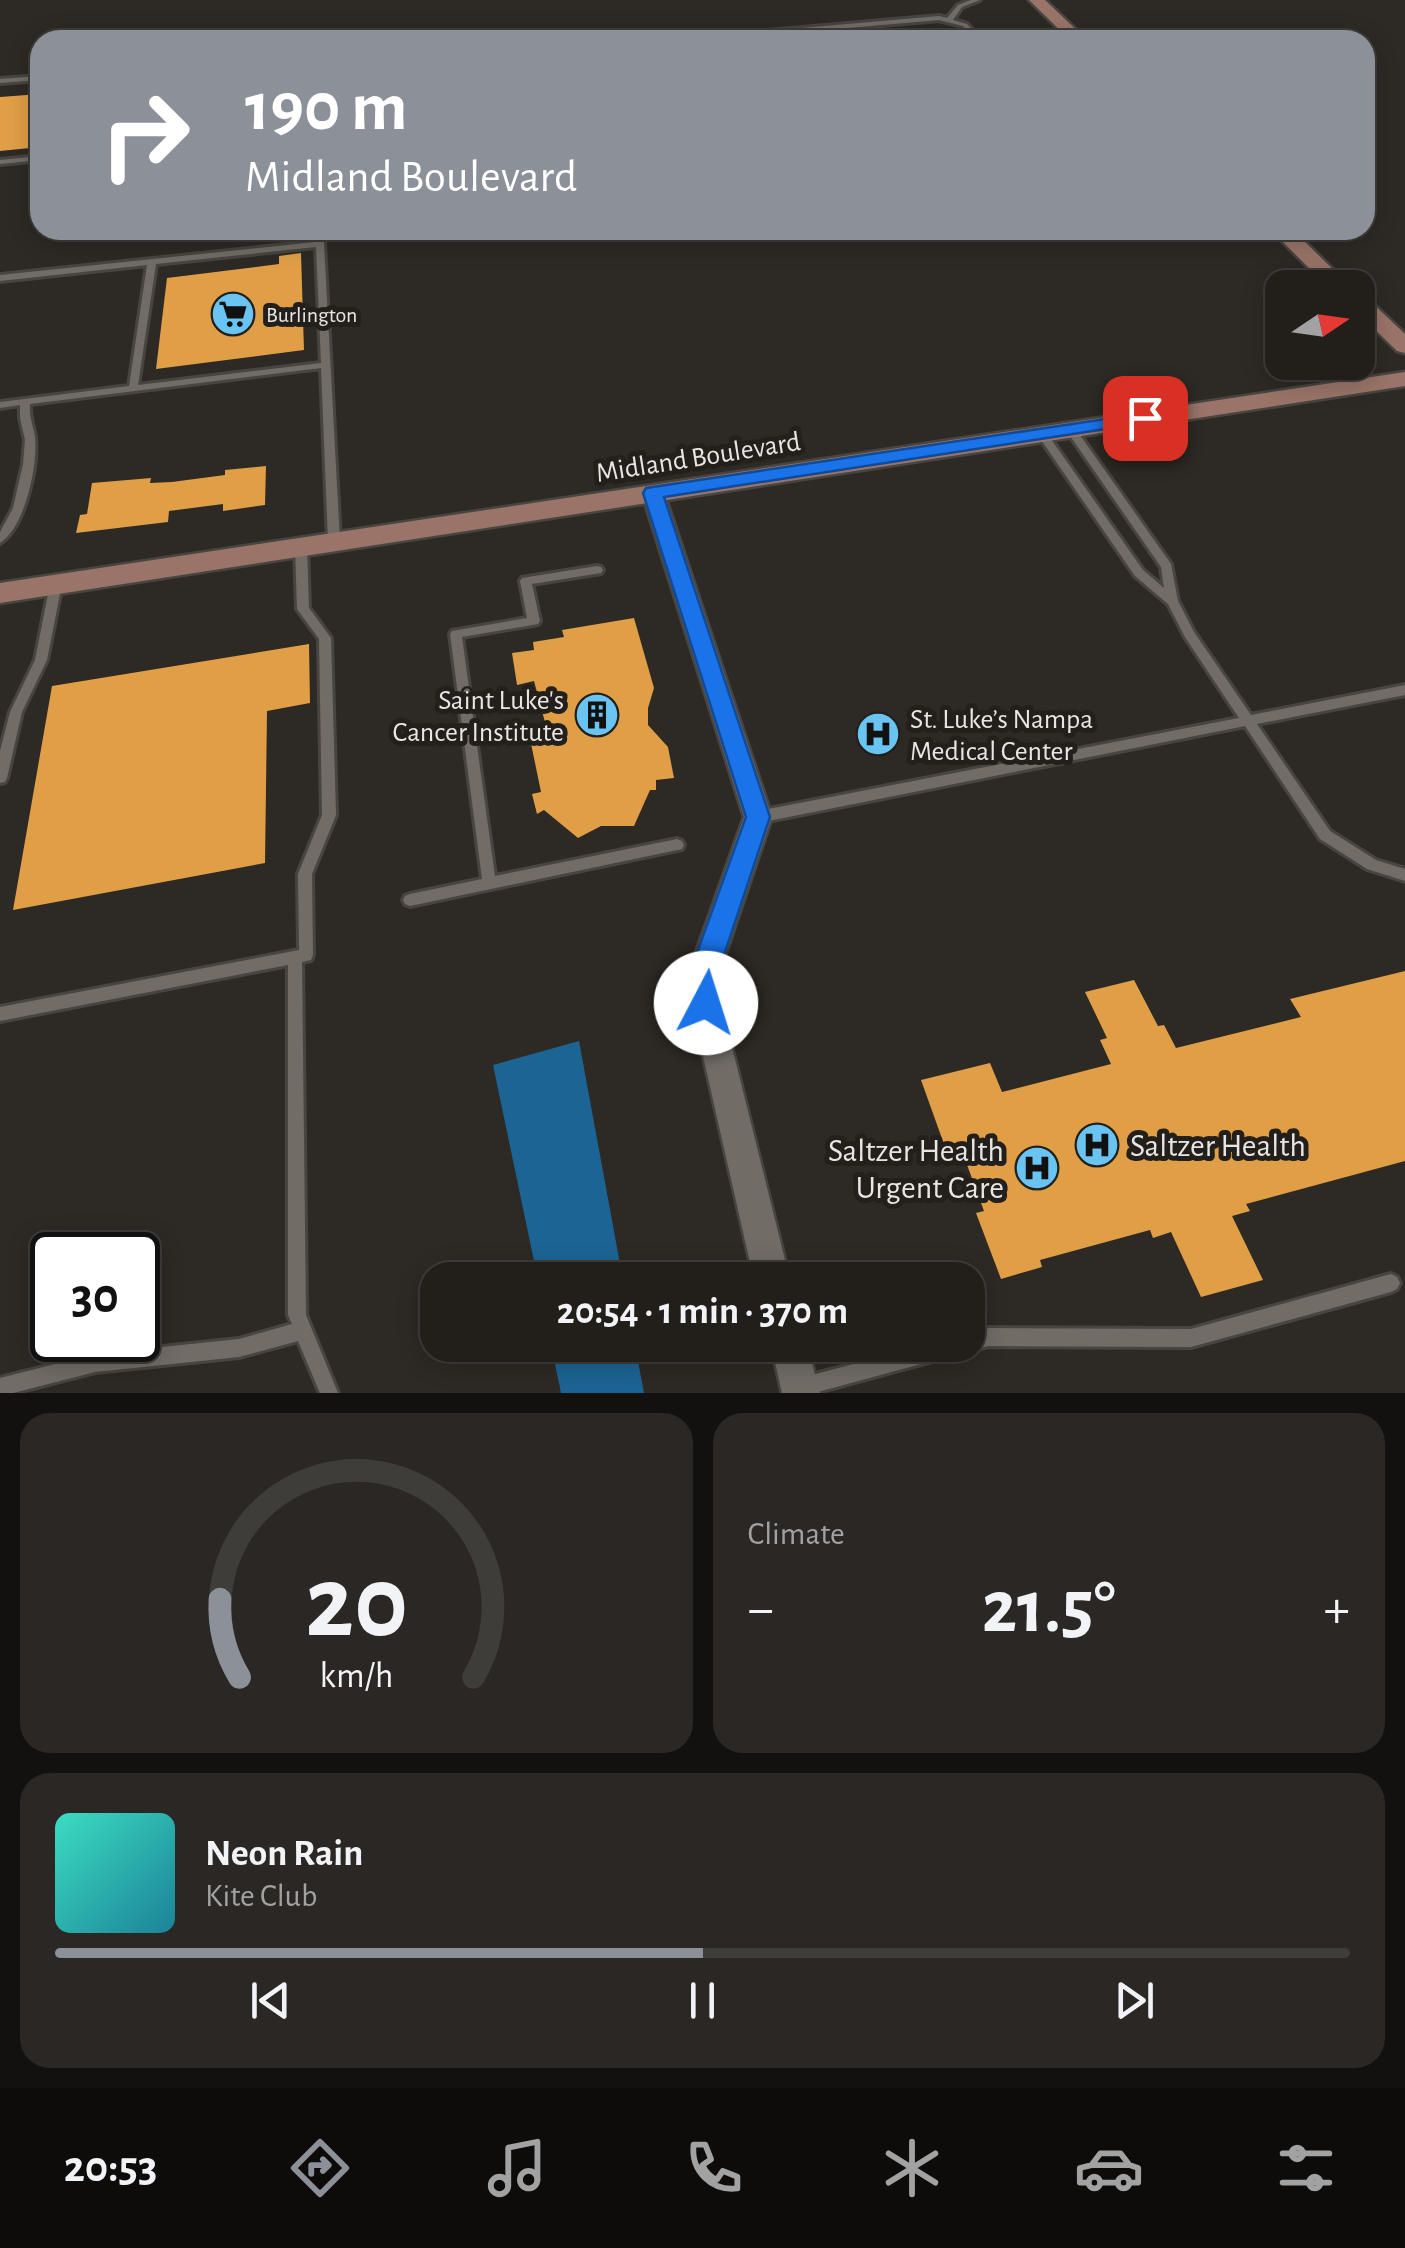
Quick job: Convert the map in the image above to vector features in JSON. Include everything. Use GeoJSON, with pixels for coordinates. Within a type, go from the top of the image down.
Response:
{"type":"FeatureCollection","features":[{"type":"Feature","properties":{"kind":"main road"},"geometry":{"type":"LineString","coordinates":[[1036,0],[1068,30]]}},
{"type":"Feature","properties":{"kind":"main road"},"geometry":{"type":"LineString","coordinates":[[1292,240],[1323,270]]}},
{"type":"Feature","properties":{"kind":"main road"},"geometry":{"type":"LineString","coordinates":[[1375,318],[1405,346]]}},
{"type":"Feature","properties":{"kind":"main road","name":"Midland Boulevard"},"geometry":{"type":"LineString","coordinates":[[0,593],[1405,380]]}},
{"type":"Feature","properties":{"kind":"street"},"geometry":{"type":"LineString","coordinates":[[653,493],[758,817],[708,961],[706,1003],[768,1262]]}},
{"type":"Feature","properties":{"kind":"street"},"geometry":{"type":"LineString","coordinates":[[793,1362],[800,1390]]}},
{"type":"Feature","properties":{"kind":"lane"},"geometry":{"type":"LineString","coordinates":[[950,19],[960,6],[977,0]]}},
{"type":"Feature","properties":{"kind":"lane"},"geometry":{"type":"LineString","coordinates":[[813,30],[950,19],[970,30]]}},
{"type":"Feature","properties":{"kind":"lane"},"geometry":{"type":"LineString","coordinates":[[0,82],[30,79]]}},
{"type":"Feature","properties":{"kind":"lane"},"geometry":{"type":"LineString","coordinates":[[0,162],[30,159]]}},
{"type":"Feature","properties":{"kind":"lane"},"geometry":{"type":"LineString","coordinates":[[320,240],[334,541]]}},
{"type":"Feature","properties":{"kind":"lane"},"geometry":{"type":"LineString","coordinates":[[0,278],[320,244]]}},
{"type":"Feature","properties":{"kind":"lane"},"geometry":{"type":"LineString","coordinates":[[134,389],[152,262]]}},
{"type":"Feature","properties":{"kind":"lane"},"geometry":{"type":"LineString","coordinates":[[0,405],[326,365]]}},
{"type":"Feature","properties":{"kind":"lane"},"geometry":{"type":"LineString","coordinates":[[0,538],[13,526],[28,455],[30,436],[22,420],[26,402]]}},
{"type":"Feature","properties":{"kind":"lane"},"geometry":{"type":"LineString","coordinates":[[1071,430],[1167,566],[1172,601],[1189,634],[1325,835],[1372,866],[1405,875]]}},
{"type":"Feature","properties":{"kind":"lane"},"geometry":{"type":"LineString","coordinates":[[1042,434],[1139,574],[1172,601]]}},
{"type":"Feature","properties":{"kind":"lane"},"geometry":{"type":"LineString","coordinates":[[0,1014],[306,955],[305,874],[328,815],[325,638],[303,609],[300,547]]}},
{"type":"Feature","properties":{"kind":"lane"},"geometry":{"type":"LineString","coordinates":[[489,882],[456,634],[534,620],[526,581],[597,570]]}},
{"type":"Feature","properties":{"kind":"lane"},"geometry":{"type":"LineString","coordinates":[[0,778],[16,712],[40,660],[56,584]]}},
{"type":"Feature","properties":{"kind":"lane"},"geometry":{"type":"LineString","coordinates":[[758,817],[1405,690]]}},
{"type":"Feature","properties":{"kind":"lane"},"geometry":{"type":"LineString","coordinates":[[410,900],[677,845]]}},
{"type":"Feature","properties":{"kind":"lane"},"geometry":{"type":"LineString","coordinates":[[295,957],[297,1314],[330,1393]]}},
{"type":"Feature","properties":{"kind":"lane"},"geometry":{"type":"LineString","coordinates":[[985,1337],[1191,1338],[1391,1284]]}},
{"type":"Feature","properties":{"kind":"lane"},"geometry":{"type":"LineString","coordinates":[[0,1387],[96,1363],[239,1348],[304,1330]]}},
{"type":"Feature","properties":{"kind":"lane"},"geometry":{"type":"LineString","coordinates":[[800,1390],[898,1362]]}},
{"type":"Feature","properties":{"kind":"water"},"geometry":{"type":"Polygon","coordinates":[[[579,1041],[620,1262],[534,1262],[493,1065],[579,1041]]]}},
{"type":"Feature","properties":{"kind":"water"},"geometry":{"type":"Polygon","coordinates":[[[555,1362],[638,1362],[644,1393],[561,1393],[555,1362]]]}},
{"type":"Feature","properties":{"kind":"building"},"geometry":{"type":"Polygon","coordinates":[[[30,95],[30,148],[0,151],[0,97],[30,95]]]}},
{"type":"Feature","properties":{"kind":"building","name":"Burlington"},"geometry":{"type":"Polygon","coordinates":[[[301,253],[304,350],[156,369],[167,278],[279,264],[279,256],[301,253]]]}},
{"type":"Feature","properties":{"kind":"building"},"geometry":{"type":"Polygon","coordinates":[[[266,466],[265,505],[223,511],[223,504],[169,511],[168,522],[76,533],[80,515],[87,514],[92,483],[151,478],[150,483],[172,482],[266,466]]]}},
{"type":"Feature","properties":{"kind":"building","name":"Saint Luke's Cancer Institute"},"geometry":{"type":"Polygon","coordinates":[[[634,618],[654,688],[648,725],[668,747],[674,778],[656,780],[656,790],[650,790],[634,826],[601,826],[578,838],[544,810],[537,814],[532,794],[541,792],[528,729],[546,726],[534,681],[517,685],[512,653],[534,650],[533,642],[564,637],[562,630],[634,618]]]}},
{"type":"Feature","properties":{"kind":"building"},"geometry":{"type":"Polygon","coordinates":[[[309,644],[310,703],[267,711],[265,863],[13,910],[52,686],[309,644]]]}},
{"type":"Feature","properties":{"kind":"building"},"geometry":{"type":"Polygon","coordinates":[[[1405,971],[1405,1161],[1246,1204],[1250,1211],[1232,1216],[1263,1280],[1201,1297],[1171,1232],[1153,1238],[1150,1230],[1040,1260],[1042,1267],[1001,1279],[976,1213],[984,1211],[959,1143],[945,1147],[921,1080],[990,1063],[1002,1092],[1111,1064],[1100,1040],[1107,1038],[1085,992],[1134,980],[1158,1026],[1164,1025],[1176,1048],[1301,1017],[1290,999],[1405,971]]]}},
{"type":"Feature","properties":{"kind":"place","name":"Burlington"},"geometry":{"type":"Point","coordinates":[233,314]}},
{"type":"Feature","properties":{"kind":"place","name":"Saint Luke's Cancer Institute"},"geometry":{"type":"Point","coordinates":[597,715]}},
{"type":"Feature","properties":{"kind":"place","name":"St. Luke’s Nampa Medical Center"},"geometry":{"type":"Point","coordinates":[878,734]}},
{"type":"Feature","properties":{"kind":"place","name":"Saltzer Health"},"geometry":{"type":"Point","coordinates":[1097,1145]}},
{"type":"Feature","properties":{"kind":"place","name":"Saltzer Health Urgent Care"},"geometry":{"type":"Point","coordinates":[1037,1168]}},
{"type":"Feature","properties":{"kind":"route"},"geometry":{"type":"LineString","coordinates":[[706,1003],[708,961],[758,817],[653,493],[1145,418]]}}]}
